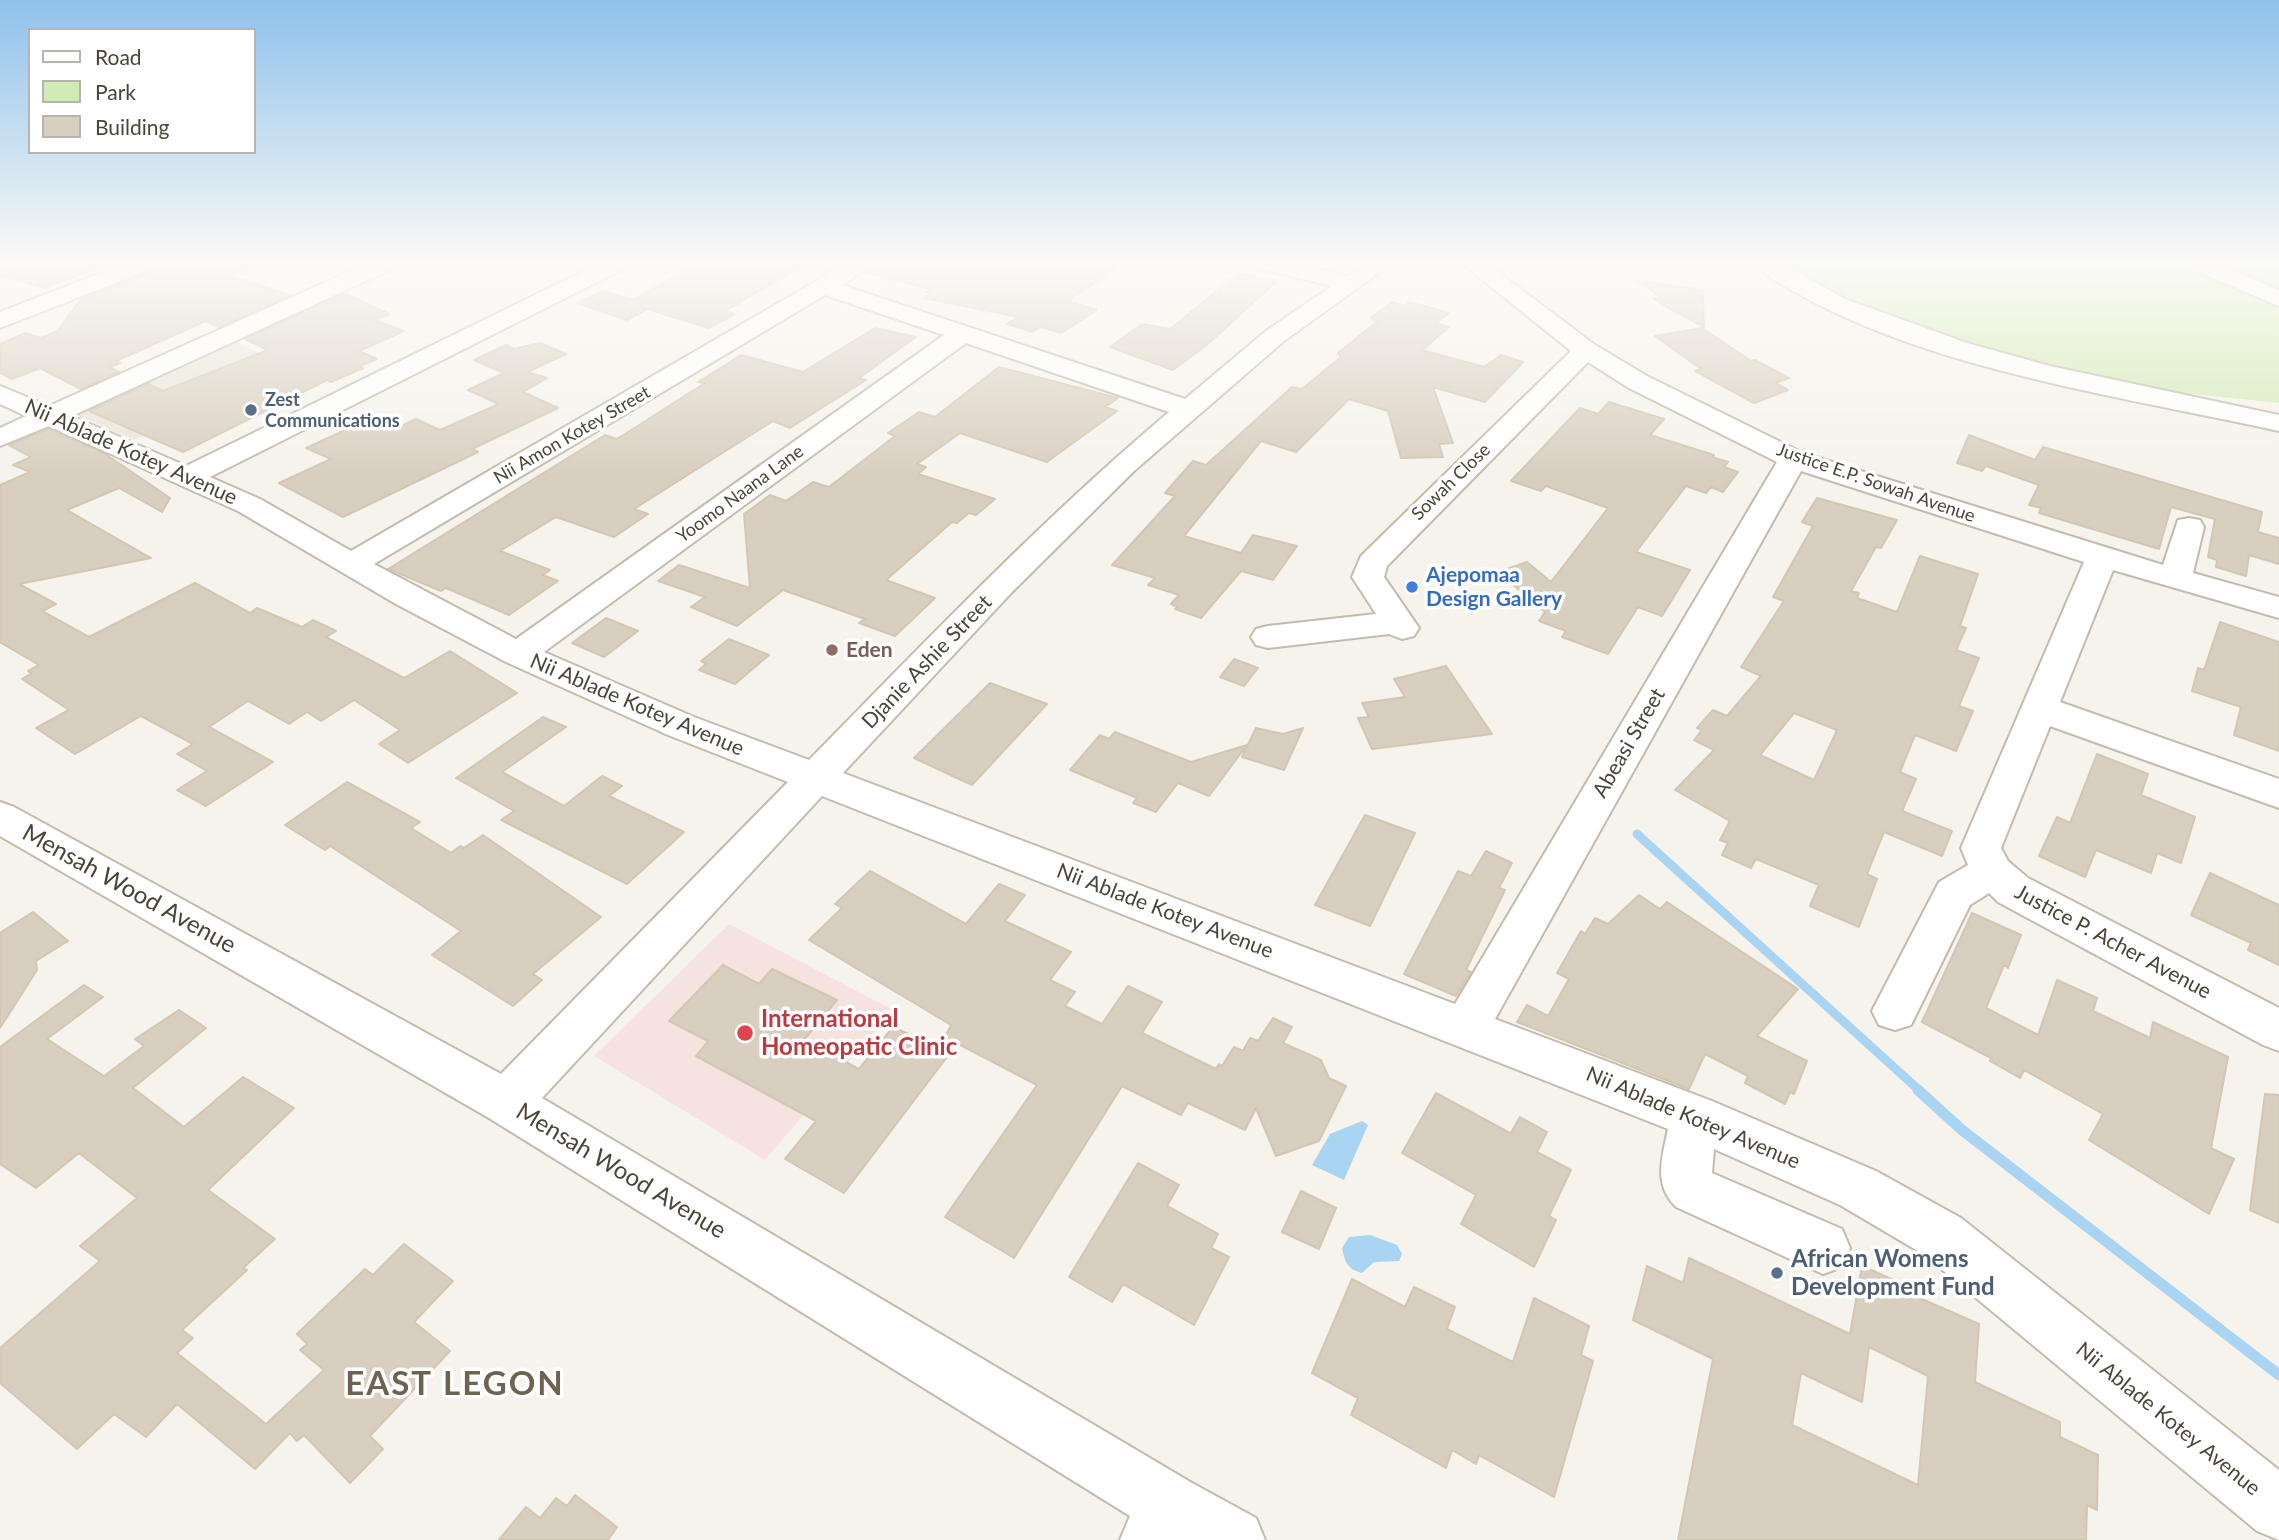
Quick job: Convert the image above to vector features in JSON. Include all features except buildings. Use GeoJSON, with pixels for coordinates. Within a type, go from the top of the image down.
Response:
{"type":"FeatureCollection","features":[{"type":"Feature","properties":{"kind":"street"},"geometry":{"type":"LineString","coordinates":[[0,438],[229,334]]}},
{"type":"Feature","properties":{"kind":"street"},"geometry":{"type":"LineString","coordinates":[[188,476],[474,334]]}},
{"type":"Feature","properties":{"kind":"street","name":"Nii Amon Kotey Street"},"geometry":{"type":"LineString","coordinates":[[351,564],[744,334]]}},
{"type":"Feature","properties":{"kind":"street"},"geometry":{"type":"LineString","coordinates":[[962,334],[1186,409]]}},
{"type":"Feature","properties":{"kind":"street","name":"Yoomo Naana Lane"},"geometry":{"type":"LineString","coordinates":[[518,654],[962,334]]}},
{"type":"Feature","properties":{"kind":"street","name":"Djanie Ashie Street"},"geometry":{"type":"LineString","coordinates":[[506,1101],[1001,584],[1186,409],[1278,334]]}},
{"type":"Feature","properties":{"kind":"street","name":"Justice E.P. Sowah Avenue"},"geometry":{"type":"LineString","coordinates":[[1564,334],[1586,351],[1638,382],[1793,459],[2102,557],[2279,608]]}},
{"type":"Feature","properties":{"kind":"street"},"geometry":{"type":"LineString","coordinates":[[1912,334],[2032,370],[2279,423]]}},
{"type":"Feature","properties":{"kind":"street","name":"Sowah Close"},"geometry":{"type":"LineString","coordinates":[[1268,637],[1400,625],[1368,577],[1372,563],[1586,351]]}},
{"type":"Feature","properties":{"kind":"street","name":"Nii Ablade Kotey Avenue"},"geometry":{"type":"LineString","coordinates":[[0,394],[249,505],[351,564],[518,654],[669,721],[1466,1027],[1695,1117],[1858,1188],[1942,1236],[2279,1509]]}},
{"type":"Feature","properties":{"kind":"street","name":"Abeasi Street"},"geometry":{"type":"LineString","coordinates":[[1466,1027],[1793,459]]}},
{"type":"Feature","properties":{"kind":"street"},"geometry":{"type":"LineString","coordinates":[[2176,579],[2189,527]]}},
{"type":"Feature","properties":{"kind":"street","name":"Justice P. Acher Avenue"},"geometry":{"type":"LineString","coordinates":[[2102,557],[1981,848],[1992,871],[2013,890],[2279,1031]]}},
{"type":"Feature","properties":{"kind":"street"},"geometry":{"type":"LineString","coordinates":[[2038,708],[2279,794]]}},
{"type":"Feature","properties":{"kind":"street","name":"Mensah Wood Avenue"},"geometry":{"type":"LineString","coordinates":[[0,817],[506,1101],[1161,1522],[1234,1540]]}},
{"type":"Feature","properties":{"kind":"street"},"geometry":{"type":"LineString","coordinates":[[1895,1011],[1954,894],[1992,871]]}},
{"type":"Feature","properties":{"kind":"street"},"geometry":{"type":"LineString","coordinates":[[1695,1117],[1685,1173],[1686,1182],[1694,1190],[1823,1248]]}},
{"type":"Feature","properties":{"kind":"shaded area"},"geometry":{"type":"Polygon","coordinates":[[[236,341],[287,368],[134,440],[77,415],[236,341]]]}},
{"type":"Feature","properties":{"kind":"shaded area","name":"International Homeopatic Clinic"},"geometry":{"type":"Polygon","coordinates":[[[729,924],[893,1010],[765,1160],[594,1056],[729,924]]]}},
{"type":"Feature","properties":{"kind":"green space"},"geometry":{"type":"Polygon","coordinates":[[[1937,334],[2279,334],[2279,403],[2147,389],[1996,356],[1937,334]]]}},
{"type":"Feature","properties":{"kind":"water"},"geometry":{"type":"Polygon","coordinates":[[[1362,1121],[1368,1125],[1344,1180],[1312,1165],[1330,1134],[1362,1121]]]}},
{"type":"Feature","properties":{"kind":"water"},"geometry":{"type":"Polygon","coordinates":[[[1370,1235],[1397,1245],[1402,1254],[1399,1261],[1374,1262],[1362,1273],[1350,1267],[1342,1248],[1349,1237],[1370,1235]]]}},
{"type":"Feature","properties":{"kind":"waterway"},"geometry":{"type":"LineString","coordinates":[[1637,834],[1920,1091]]}},
{"type":"Feature","properties":{"kind":"waterway"},"geometry":{"type":"LineString","coordinates":[[1918,1090],[1962,1130],[2279,1375]]}},
{"type":"Feature","properties":{"kind":"place","name":"Zest Communications"},"geometry":{"type":"Point","coordinates":[251,410]}},
{"type":"Feature","properties":{"kind":"place","name":"Ajepomaa Design Gallery"},"geometry":{"type":"Point","coordinates":[1412,587]}},
{"type":"Feature","properties":{"kind":"place","name":"Eden"},"geometry":{"type":"Point","coordinates":[832,650]}},
{"type":"Feature","properties":{"kind":"place","name":"International Homeopatic Clinic"},"geometry":{"type":"Point","coordinates":[745,1033]}},
{"type":"Feature","properties":{"kind":"place","name":"African Womens Development Fund"},"geometry":{"type":"Point","coordinates":[1777,1273]}},
{"type":"Feature","properties":{"kind":"district","name":"EAST LEGON"},"geometry":{"type":"Point","coordinates":[455,1384]}}]}
